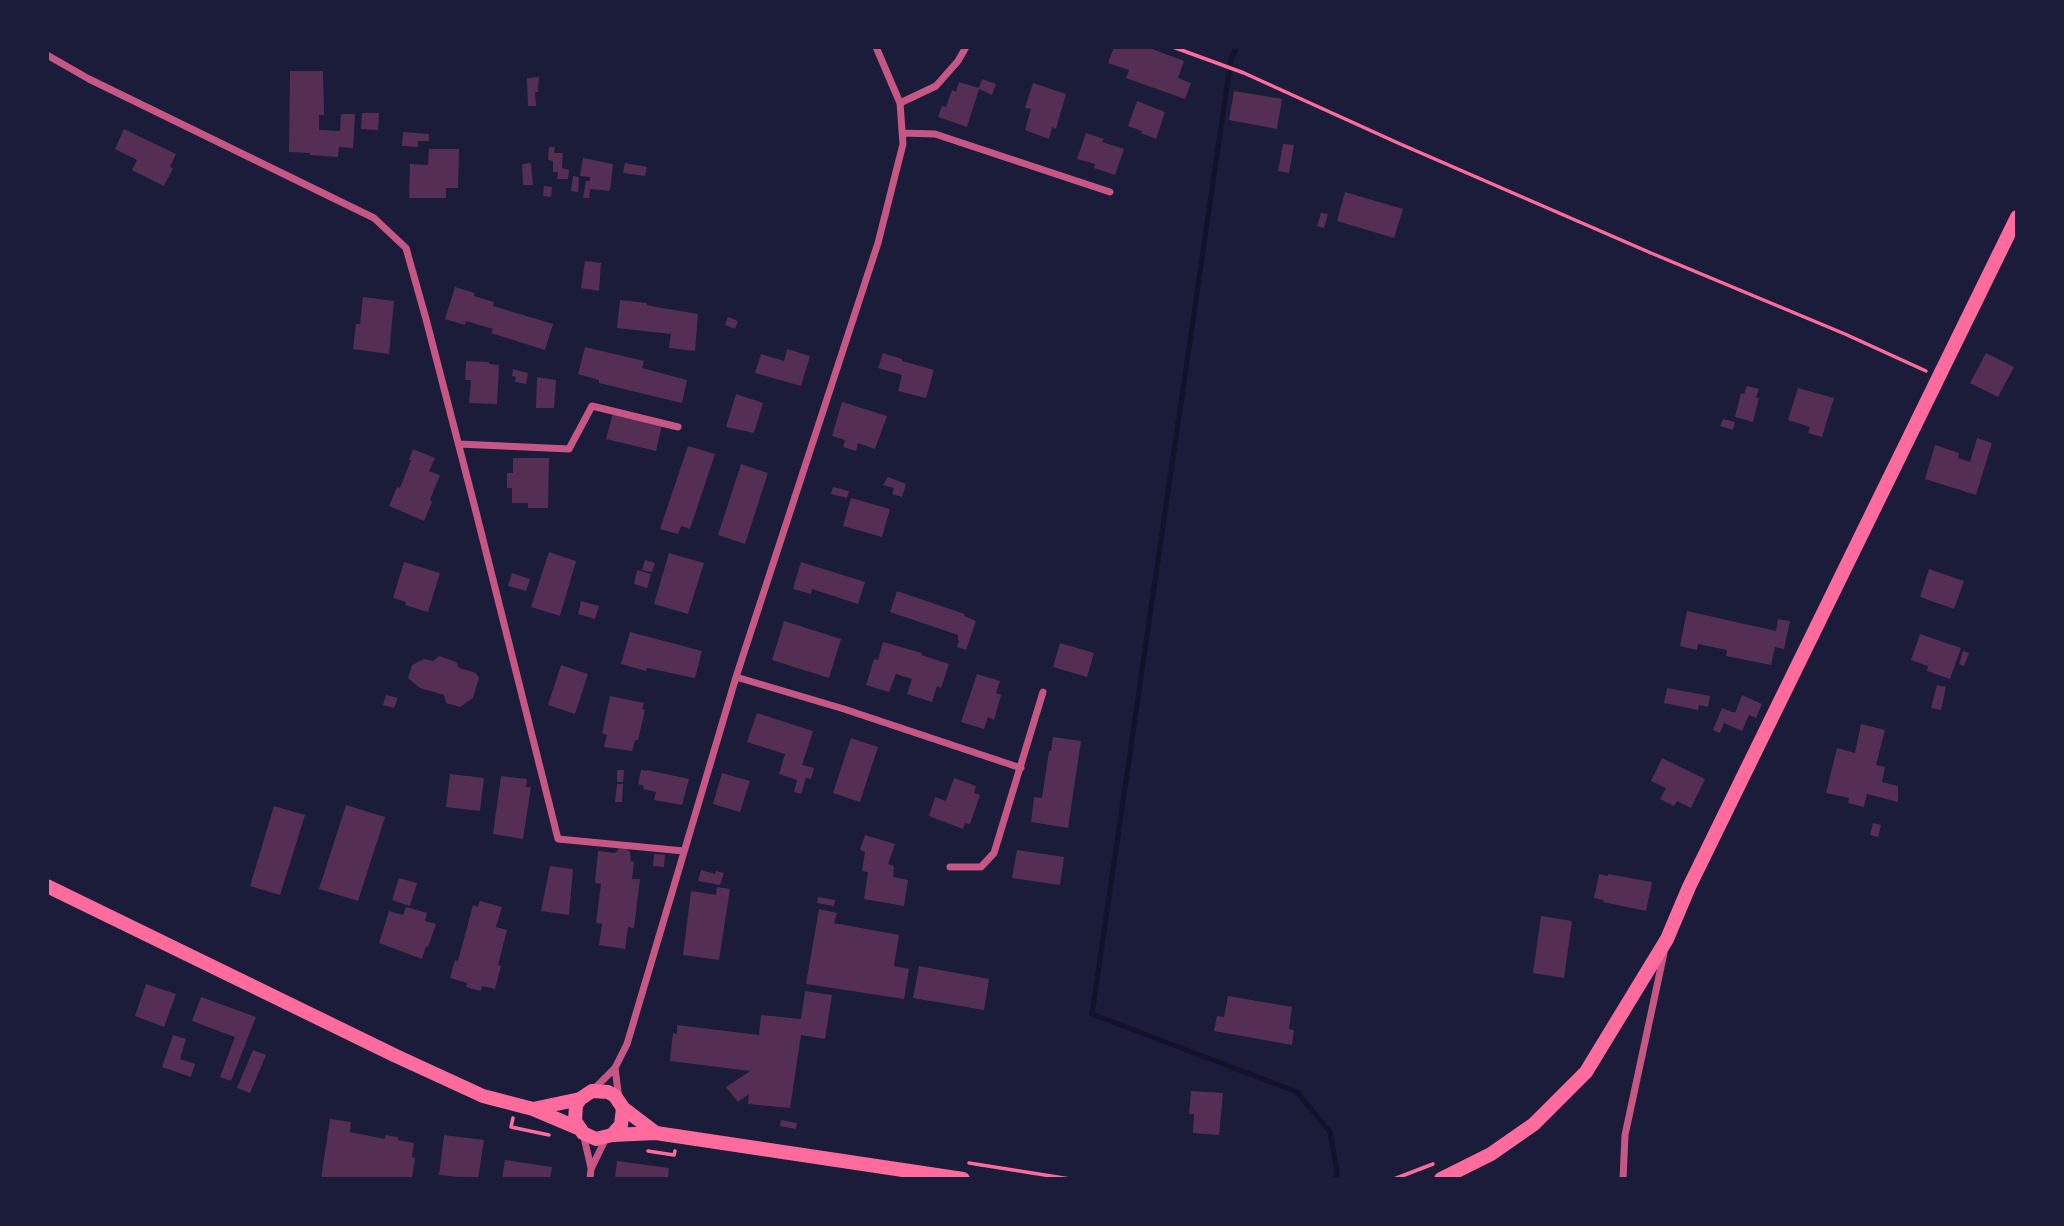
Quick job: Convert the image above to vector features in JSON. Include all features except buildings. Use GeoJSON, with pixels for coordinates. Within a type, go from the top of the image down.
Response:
{"type":"FeatureCollection","features":[{"type":"Feature","properties":{"kind":"main road"},"geometry":{"type":"LineString","coordinates":[[1441,1179],[1491,1154],[1534,1124],[1586,1072],[1667,939],[1689,887],[2017,217]]}},
{"type":"Feature","properties":{"kind":"main road"},"geometry":{"type":"LineString","coordinates":[[47,886],[396,1056],[483,1096],[533,1109],[596,1139],[656,1133],[963,1179]]}},
{"type":"Feature","properties":{"kind":"main road"},"geometry":{"type":"LineString","coordinates":[[533,1109],[608,1092],[656,1133]]}},
{"type":"Feature","properties":{"kind":"main road"},"geometry":{"type":"LineString","coordinates":[[580,1131],[574,1113],[586,1095]]}},
{"type":"Feature","properties":{"kind":"main road"},"geometry":{"type":"LineString","coordinates":[[609,1137],[621,1125],[624,1116],[621,1105]]}},
{"type":"Feature","properties":{"kind":"street"},"geometry":{"type":"LineString","coordinates":[[586,1095],[615,1068],[627,1044],[736,677],[878,243],[903,144],[900,103],[876,47]]}},
{"type":"Feature","properties":{"kind":"street"},"geometry":{"type":"LineString","coordinates":[[900,103],[936,86],[958,61],[966,47]]}},
{"type":"Feature","properties":{"kind":"street"},"geometry":{"type":"LineString","coordinates":[[47,55],[89,79],[374,218],[406,248],[558,839],[684,851]]}},
{"type":"Feature","properties":{"kind":"street"},"geometry":{"type":"LineString","coordinates":[[902,133],[935,134],[1110,192]]}},
{"type":"Feature","properties":{"kind":"street"},"geometry":{"type":"LineString","coordinates":[[458,444],[569,449],[592,406],[678,427]]}},
{"type":"Feature","properties":{"kind":"street"},"geometry":{"type":"LineString","coordinates":[[736,677],[844,709],[1021,768]]}},
{"type":"Feature","properties":{"kind":"street"},"geometry":{"type":"LineString","coordinates":[[950,867],[981,867],[994,853],[1043,692]]}},
{"type":"Feature","properties":{"kind":"street"},"geometry":{"type":"LineString","coordinates":[[1623,1179],[1625,1135],[1667,939]]}},
{"type":"Feature","properties":{"kind":"street"},"geometry":{"type":"LineString","coordinates":[[615,1068],[621,1105]]}},
{"type":"Feature","properties":{"kind":"street"},"geometry":{"type":"LineString","coordinates":[[580,1131],[592,1169]]}},
{"type":"Feature","properties":{"kind":"street"},"geometry":{"type":"LineString","coordinates":[[590,1179],[592,1169],[609,1137]]}},
{"type":"Feature","properties":{"kind":"path"},"geometry":{"type":"LineString","coordinates":[[1173,47],[1244,74],[1651,253],[1845,334],[1925,370],[1937,379]]}},
{"type":"Feature","properties":{"kind":"path"},"geometry":{"type":"LineString","coordinates":[[515,1104],[511,1126],[558,1137]]}},
{"type":"Feature","properties":{"kind":"path"},"geometry":{"type":"LineString","coordinates":[[640,1150],[674,1155],[678,1136]]}},
{"type":"Feature","properties":{"kind":"path"},"geometry":{"type":"LineString","coordinates":[[1394,1179],[1436,1163]]}},
{"type":"Feature","properties":{"kind":"waterway"},"geometry":{"type":"LineString","coordinates":[[1237,47],[1231,59],[1092,1014],[1297,1092],[1330,1132],[1336,1179]]}}]}
